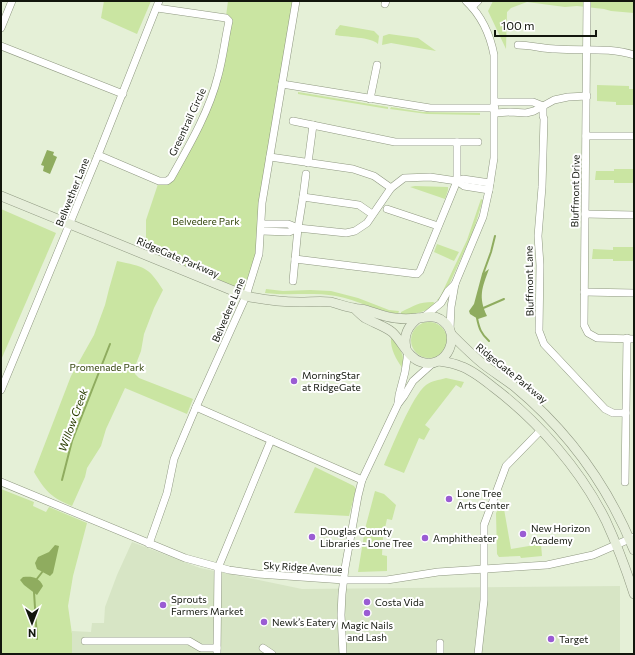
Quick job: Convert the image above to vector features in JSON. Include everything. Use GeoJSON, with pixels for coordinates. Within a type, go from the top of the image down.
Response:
{"type":"FeatureCollection","features":[{"type":"Feature","properties":{"kind":"main road","name":"RidgeGate Parkway"},"geometry":{"type":"LineString","coordinates":[[1,196],[246,296],[262,300],[285,302],[329,302],[365,309],[392,318],[433,316],[440,319],[483,364],[515,387],[561,430],[600,482],[632,538],[634,550]]}},
{"type":"Feature","properties":{"kind":"main road","name":"RidgeGate Parkway"},"geometry":{"type":"LineString","coordinates":[[354,308],[364,317],[391,332],[416,360],[421,362],[436,362],[461,366],[479,376],[506,396],[542,430],[588,490],[605,520],[617,545],[634,594]]}},
{"type":"Feature","properties":{"kind":"main road"},"geometry":{"type":"LineString","coordinates":[[407,351],[405,335],[408,328],[412,323],[422,317]]}},
{"type":"Feature","properties":{"kind":"main road"},"geometry":{"type":"LineString","coordinates":[[436,362],[449,353],[452,341],[451,332]]}},
{"type":"Feature","properties":{"kind":"street"},"geometry":{"type":"LineString","coordinates":[[1,28],[12,1]]}},
{"type":"Feature","properties":{"kind":"street","name":"Belvedere Lane"},"geometry":{"type":"LineString","coordinates":[[149,544],[160,515],[174,459],[246,296],[259,254],[262,228],[262,203],[296,1]]}},
{"type":"Feature","properties":{"kind":"street"},"geometry":{"type":"LineString","coordinates":[[451,332],[451,307],[455,284],[483,218],[490,187],[494,158],[495,108],[494,54],[492,42],[485,26],[466,1]]}},
{"type":"Feature","properties":{"kind":"street"},"geometry":{"type":"LineString","coordinates":[[472,7],[478,1]]}},
{"type":"Feature","properties":{"kind":"street","name":"Bluffmont Drive"},"geometry":{"type":"LineString","coordinates":[[587,1],[584,325],[588,333],[597,338],[630,338]]}},
{"type":"Feature","properties":{"kind":"street","name":"Bellwether Lane"},"geometry":{"type":"LineString","coordinates":[[1,390],[70,225],[158,4]]}},
{"type":"Feature","properties":{"kind":"street","name":"Greentrail Circle"},"geometry":{"type":"LineString","coordinates":[[98,155],[159,181],[167,181],[171,178],[190,145],[205,112],[218,76],[229,21],[226,18],[158,4]]}},
{"type":"Feature","properties":{"kind":"street"},"geometry":{"type":"LineString","coordinates":[[518,45],[532,45],[554,49],[620,51],[634,55]]}},
{"type":"Feature","properties":{"kind":"street"},"geometry":{"type":"LineString","coordinates":[[1,46],[123,94]]}},
{"type":"Feature","properties":{"kind":"street"},"geometry":{"type":"LineString","coordinates":[[370,99],[377,65]]}},
{"type":"Feature","properties":{"kind":"street"},"geometry":{"type":"LineString","coordinates":[[282,84],[430,108],[495,108],[533,102],[543,106]]}},
{"type":"Feature","properties":{"kind":"street"},"geometry":{"type":"LineString","coordinates":[[495,108],[510,112],[526,113],[534,111],[554,100],[568,97],[587,96]]}},
{"type":"Feature","properties":{"kind":"street","name":"Bluffmont Lane"},"geometry":{"type":"LineString","coordinates":[[543,106],[542,180],[538,236],[540,266],[539,331],[544,344],[605,409],[613,413],[626,413]]}},
{"type":"Feature","properties":{"kind":"street"},"geometry":{"type":"LineString","coordinates":[[293,121],[395,142],[478,142]]}},
{"type":"Feature","properties":{"kind":"street"},"geometry":{"type":"LineString","coordinates":[[308,163],[313,125]]}},
{"type":"Feature","properties":{"kind":"street"},"geometry":{"type":"LineString","coordinates":[[586,136],[634,136]]}},
{"type":"Feature","properties":{"kind":"street"},"geometry":{"type":"LineString","coordinates":[[295,259],[417,274],[420,271],[456,181],[457,142]]}},
{"type":"Feature","properties":{"kind":"street"},"geometry":{"type":"LineString","coordinates":[[270,157],[353,169],[374,176],[391,188]]}},
{"type":"Feature","properties":{"kind":"street"},"geometry":{"type":"LineString","coordinates":[[293,281],[298,228],[306,174]]}},
{"type":"Feature","properties":{"kind":"street"},"geometry":{"type":"LineString","coordinates":[[262,228],[289,232],[298,228],[346,233],[354,231],[367,223],[391,188],[404,178],[430,177],[456,181],[463,179],[490,187]]}},
{"type":"Feature","properties":{"kind":"street"},"geometry":{"type":"LineString","coordinates":[[303,197],[359,205],[372,214]]}},
{"type":"Feature","properties":{"kind":"street"},"geometry":{"type":"LineString","coordinates":[[387,209],[438,226]]}},
{"type":"Feature","properties":{"kind":"street"},"geometry":{"type":"LineString","coordinates":[[585,214],[634,215]]}},
{"type":"Feature","properties":{"kind":"street"},"geometry":{"type":"LineString","coordinates":[[422,317],[441,303],[448,291],[455,284]]}},
{"type":"Feature","properties":{"kind":"street"},"geometry":{"type":"LineString","coordinates":[[584,292],[634,293]]}},
{"type":"Feature","properties":{"kind":"street"},"geometry":{"type":"LineString","coordinates":[[625,482],[626,413],[630,338]]}},
{"type":"Feature","properties":{"kind":"street"},"geometry":{"type":"LineString","coordinates":[[398,404],[398,394],[405,372],[407,351]]}},
{"type":"Feature","properties":{"kind":"street"},"geometry":{"type":"LineString","coordinates":[[344,654],[341,615],[344,580],[354,517],[362,480],[398,404],[413,381],[436,362]]}},
{"type":"Feature","properties":{"kind":"street"},"geometry":{"type":"LineString","coordinates":[[196,407],[362,480]]}},
{"type":"Feature","properties":{"kind":"street"},"geometry":{"type":"LineString","coordinates":[[478,654],[484,600],[484,525],[506,466],[542,430]]}},
{"type":"Feature","properties":{"kind":"street"},"geometry":{"type":"LineString","coordinates":[[84,641],[189,641],[201,648],[217,651],[218,568],[271,440]]}},
{"type":"Feature","properties":{"kind":"street","name":"Sky Ridge Avenue"},"geometry":{"type":"LineString","coordinates":[[1,482],[51,504],[185,558],[218,568],[258,574],[344,580],[386,580],[438,572],[546,565],[593,555],[632,538]]}},
{"type":"Feature","properties":{"kind":"street"},"geometry":{"type":"LineString","coordinates":[[440,643],[440,654]]}},
{"type":"Feature","properties":{"kind":"street"},"geometry":{"type":"LineString","coordinates":[[263,648],[272,654]]}},
{"type":"Feature","properties":{"kind":"shaded area"},"geometry":{"type":"Polygon","coordinates":[[[47,150],[54,152],[53,155],[57,157],[50,174],[43,171],[44,166],[41,165],[47,150]]]}},
{"type":"Feature","properties":{"kind":"shaded area"},"geometry":{"type":"Polygon","coordinates":[[[489,269],[482,292],[484,309],[487,316],[478,319],[470,314],[469,311],[474,304],[482,274],[489,269]]]}},
{"type":"Feature","properties":{"kind":"shaded area"},"geometry":{"type":"Polygon","coordinates":[[[132,542],[200,568],[302,589],[620,586],[620,654],[72,654],[72,631],[91,632],[92,623],[104,623],[105,607],[132,542]]]}},
{"type":"Feature","properties":{"kind":"shaded area"},"geometry":{"type":"Polygon","coordinates":[[[55,545],[59,546],[53,573],[50,576],[37,569],[35,563],[38,557],[49,552],[55,545]]]}},
{"type":"Feature","properties":{"kind":"shaded area"},"geometry":{"type":"Polygon","coordinates":[[[23,577],[35,578],[41,583],[43,586],[37,595],[20,580],[23,577]]]}},
{"type":"Feature","properties":{"kind":"green space"},"geometry":{"type":"Polygon","coordinates":[[[104,1],[151,1],[137,34],[101,18],[104,1]]]}},
{"type":"Feature","properties":{"kind":"green space","name":"Belvedere Park"},"geometry":{"type":"Polygon","coordinates":[[[228,1],[296,1],[262,203],[262,231],[246,296],[146,255],[146,220],[159,181],[167,181],[190,145],[218,76],[228,1]]]}},
{"type":"Feature","properties":{"kind":"green space"},"geometry":{"type":"Polygon","coordinates":[[[493,1],[634,1],[634,13],[527,2],[511,8],[507,12],[506,49],[488,11],[493,1]]]}},
{"type":"Feature","properties":{"kind":"green space"},"geometry":{"type":"Polygon","coordinates":[[[340,25],[374,31],[379,36],[378,44],[370,40],[335,35],[336,29],[340,25]]]}},
{"type":"Feature","properties":{"kind":"green space"},"geometry":{"type":"Polygon","coordinates":[[[389,34],[418,38],[436,51],[391,43],[382,45],[383,36],[389,34]]]}},
{"type":"Feature","properties":{"kind":"green space"},"geometry":{"type":"Polygon","coordinates":[[[597,85],[629,86],[629,89],[634,89],[634,105],[616,105],[616,102],[597,101],[597,85]]]}},
{"type":"Feature","properties":{"kind":"green space"},"geometry":{"type":"Polygon","coordinates":[[[298,92],[388,107],[388,109],[298,94],[298,92]]]}},
{"type":"Feature","properties":{"kind":"green space"},"geometry":{"type":"Polygon","coordinates":[[[391,107],[422,112],[480,113],[480,115],[427,114],[390,109],[391,107]]]}},
{"type":"Feature","properties":{"kind":"green space"},"geometry":{"type":"Polygon","coordinates":[[[614,169],[634,169],[634,183],[614,183],[614,180],[595,180],[596,171],[614,171],[614,169]]]}},
{"type":"Feature","properties":{"kind":"green space"},"geometry":{"type":"Polygon","coordinates":[[[410,187],[448,187],[448,190],[445,199],[410,187]]]}},
{"type":"Feature","properties":{"kind":"green space"},"geometry":{"type":"Polygon","coordinates":[[[481,199],[483,200],[473,232],[444,296],[438,301],[437,300],[440,297],[467,240],[481,199]]]}},
{"type":"Feature","properties":{"kind":"green space"},"geometry":{"type":"Polygon","coordinates":[[[1,209],[56,233],[1,360],[1,209]]]}},
{"type":"Feature","properties":{"kind":"green space"},"geometry":{"type":"Polygon","coordinates":[[[437,244],[459,252],[454,261],[434,252],[437,244]]]}},
{"type":"Feature","properties":{"kind":"green space"},"geometry":{"type":"Polygon","coordinates":[[[613,247],[634,247],[634,261],[592,259],[593,249],[613,250],[613,247]]]}},
{"type":"Feature","properties":{"kind":"green space","name":"Promenade Park"},"geometry":{"type":"Polygon","coordinates":[[[117,261],[139,266],[149,272],[163,290],[144,334],[141,351],[134,369],[135,374],[139,378],[193,399],[187,414],[125,388],[106,429],[101,446],[87,468],[85,477],[72,506],[54,497],[42,484],[34,472],[71,376],[94,335],[105,305],[117,261]]]}},
{"type":"Feature","properties":{"kind":"green space"},"geometry":{"type":"Polygon","coordinates":[[[266,289],[283,291],[331,291],[358,298],[389,310],[399,311],[398,314],[390,313],[336,296],[318,294],[265,293],[266,289]]]}},
{"type":"Feature","properties":{"kind":"green space"},"geometry":{"type":"Polygon","coordinates":[[[433,302],[437,304],[424,311],[415,314],[401,314],[401,312],[416,305],[433,302]]]}},
{"type":"Feature","properties":{"kind":"green space"},"geometry":{"type":"Polygon","coordinates":[[[433,322],[442,327],[446,333],[446,347],[442,353],[433,358],[425,358],[416,353],[412,347],[411,336],[416,327],[422,323],[433,322]]]}},
{"type":"Feature","properties":{"kind":"green space"},"geometry":{"type":"Polygon","coordinates":[[[391,337],[402,355],[403,369],[391,346],[391,337]]]}},
{"type":"Feature","properties":{"kind":"green space"},"geometry":{"type":"Polygon","coordinates":[[[446,378],[464,382],[461,388],[456,385],[425,425],[430,429],[424,440],[419,438],[404,473],[384,465],[409,410],[421,391],[430,382],[446,378]]]}},
{"type":"Feature","properties":{"kind":"green space"},"geometry":{"type":"Polygon","coordinates":[[[315,467],[354,486],[356,489],[349,516],[294,513],[315,467]]]}},
{"type":"Feature","properties":{"kind":"green space"},"geometry":{"type":"Polygon","coordinates":[[[1,489],[34,502],[33,506],[46,512],[49,507],[87,523],[73,576],[68,606],[72,634],[72,654],[1,654],[1,489]]]}},
{"type":"Feature","properties":{"kind":"green space"},"geometry":{"type":"Polygon","coordinates":[[[375,491],[384,494],[396,505],[392,520],[387,519],[383,537],[382,555],[387,556],[387,571],[358,572],[365,529],[375,491]]]}},
{"type":"Feature","properties":{"kind":"green space"},"geometry":{"type":"Polygon","coordinates":[[[499,508],[504,509],[511,549],[541,544],[542,556],[521,558],[520,556],[499,557],[497,554],[496,513],[499,508]]]}},
{"type":"Feature","properties":{"kind":"waterway"},"geometry":{"type":"LineString","coordinates":[[483,274],[495,236]]}},
{"type":"Feature","properties":{"kind":"waterway"},"geometry":{"type":"LineString","coordinates":[[481,309],[504,299]]}},
{"type":"Feature","properties":{"kind":"waterway"},"geometry":{"type":"LineString","coordinates":[[477,318],[481,331],[489,341]]}},
{"type":"Feature","properties":{"kind":"waterway","name":"Willow Creek"},"geometry":{"type":"LineString","coordinates":[[62,480],[72,441],[110,344]]}},
{"type":"Feature","properties":{"kind":"waterway","name":"Willow Creek"},"geometry":{"type":"LineString","coordinates":[[36,580],[43,571]]}},
{"type":"Feature","properties":{"kind":"waterway","name":"Willow Creek"},"geometry":{"type":"LineString","coordinates":[[34,592],[37,639]]}},
{"type":"Feature","properties":{"kind":"place","name":"MorningStar at RidgeGate"},"geometry":{"type":"Point","coordinates":[294,381]}},
{"type":"Feature","properties":{"kind":"place","name":"Lone Tree Arts Center"},"geometry":{"type":"Point","coordinates":[449,499]}},
{"type":"Feature","properties":{"kind":"place","name":"New Horizon Academy"},"geometry":{"type":"Point","coordinates":[523,534]}},
{"type":"Feature","properties":{"kind":"place","name":"Douglas County Libraries - Lone Tree"},"geometry":{"type":"Point","coordinates":[312,537]}},
{"type":"Feature","properties":{"kind":"place","name":"Amphitheater"},"geometry":{"type":"Point","coordinates":[425,538]}},
{"type":"Feature","properties":{"kind":"place","name":"Costa Vida"},"geometry":{"type":"Point","coordinates":[367,602]}},
{"type":"Feature","properties":{"kind":"place","name":"Sprouts Farmers Market"},"geometry":{"type":"Point","coordinates":[163,605]}},
{"type":"Feature","properties":{"kind":"place","name":"Magic Nails and Lash"},"geometry":{"type":"Point","coordinates":[367,613]}},
{"type":"Feature","properties":{"kind":"place","name":"Newk’s Eatery"},"geometry":{"type":"Point","coordinates":[264,622]}},
{"type":"Feature","properties":{"kind":"place","name":"Target"},"geometry":{"type":"Point","coordinates":[551,639]}}]}
